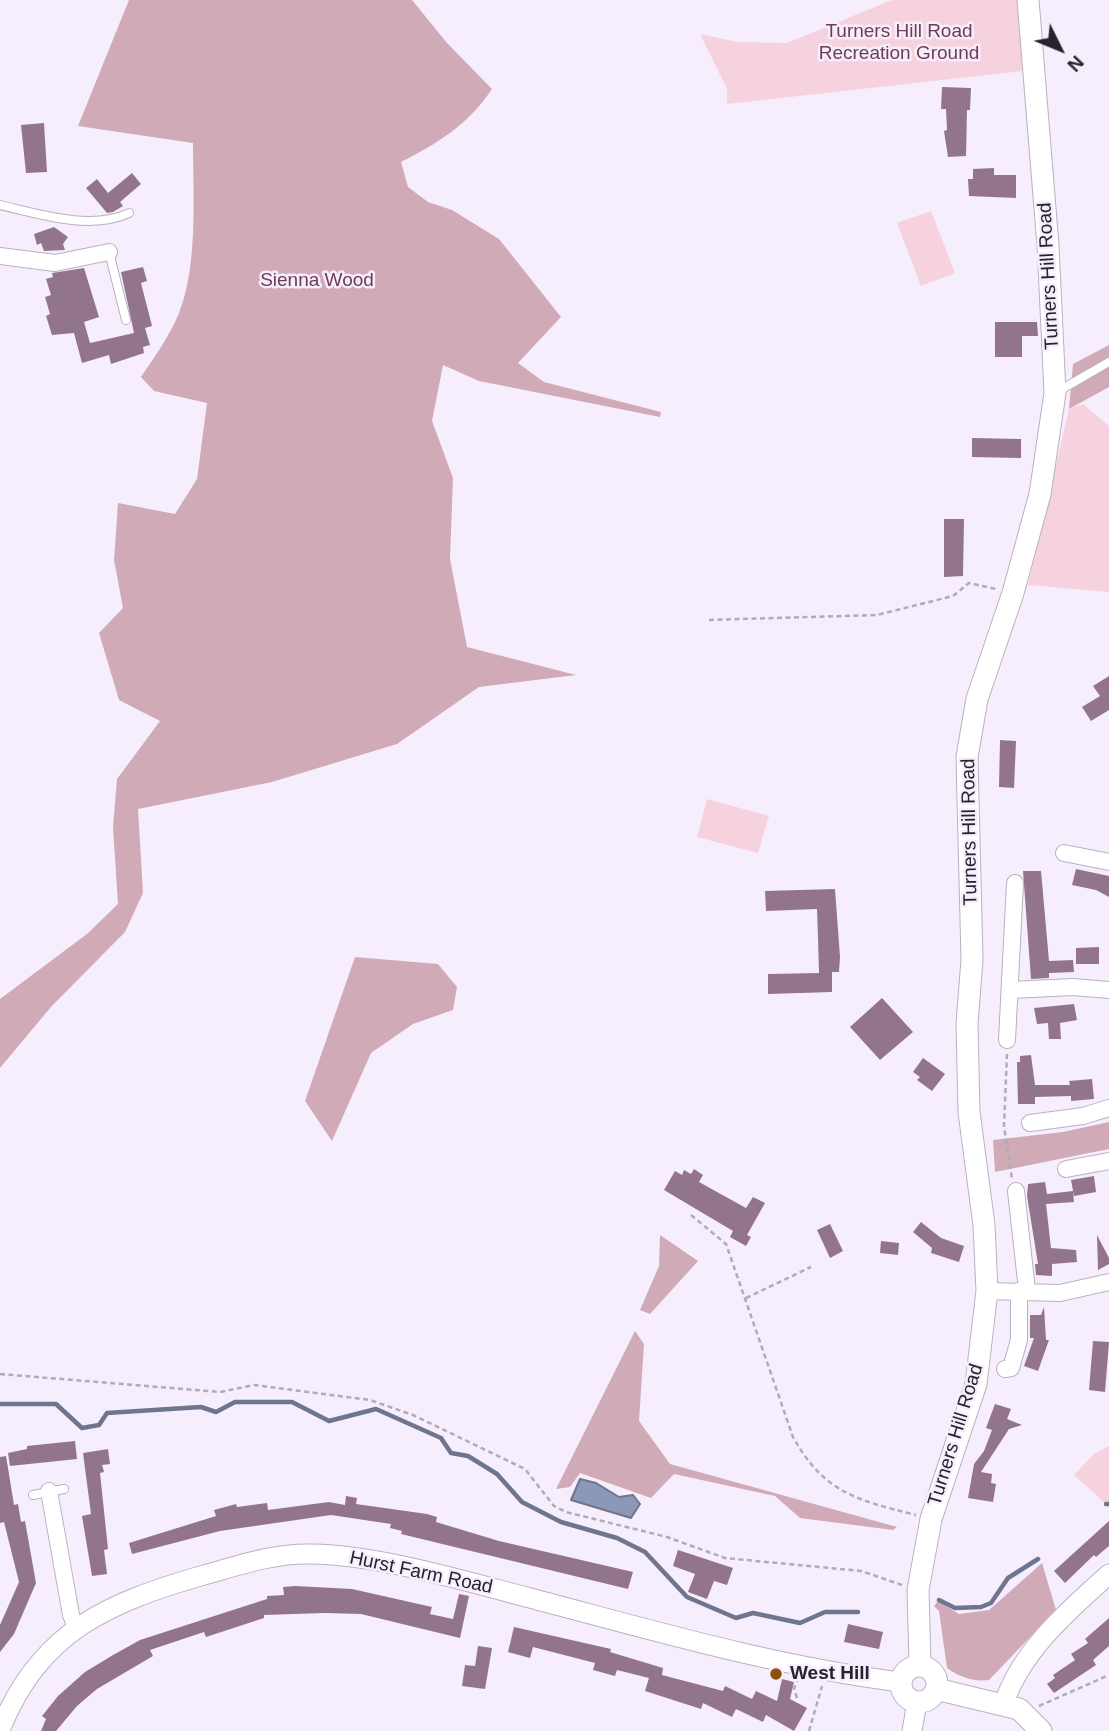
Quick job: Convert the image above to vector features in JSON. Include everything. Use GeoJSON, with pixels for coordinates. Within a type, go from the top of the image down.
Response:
{"type":"FeatureCollection","features":[{"type":"Feature","properties":{"kind":"main road","name":"Turners Hill Road"},"geometry":{"type":"LineString","coordinates":[[920,1665],[918,1590],[931,1519],[976,1384],[987,1291],[984,1225],[969,1112],[967,1023],[972,960],[967,757],[978,699],[1013,593],[1040,494],[1055,393],[1047,232],[1028,0]]}},
{"type":"Feature","properties":{"kind":"main road"},"geometry":{"type":"LineString","coordinates":[[920,1665],[930,1669],[936,1678],[936,1689],[932,1697],[917,1702],[908,1699],[901,1691],[900,1682],[911,1667],[920,1665]]}},
{"type":"Feature","properties":{"kind":"main road"},"geometry":{"type":"LineString","coordinates":[[936,1689],[1004,1703],[1031,1718],[1041,1731]]}},
{"type":"Feature","properties":{"kind":"street"},"geometry":{"type":"LineString","coordinates":[[0,256],[55,263],[109,252]]}},
{"type":"Feature","properties":{"kind":"street"},"geometry":{"type":"LineString","coordinates":[[1064,853],[1109,862]]}},
{"type":"Feature","properties":{"kind":"street"},"geometry":{"type":"LineString","coordinates":[[1007,1040],[1015,883]]}},
{"type":"Feature","properties":{"kind":"street"},"geometry":{"type":"LineString","coordinates":[[1011,990],[1073,987],[1109,990]]}},
{"type":"Feature","properties":{"kind":"street"},"geometry":{"type":"LineString","coordinates":[[1030,1123],[1083,1116],[1109,1108]]}},
{"type":"Feature","properties":{"kind":"street"},"geometry":{"type":"LineString","coordinates":[[1066,1170],[1109,1161]]}},
{"type":"Feature","properties":{"kind":"street"},"geometry":{"type":"LineString","coordinates":[[1005,1369],[1012,1368],[1019,1339],[1023,1290],[1016,1191]]}},
{"type":"Feature","properties":{"kind":"street"},"geometry":{"type":"LineString","coordinates":[[987,1291],[1060,1293],[1109,1282]]}},
{"type":"Feature","properties":{"kind":"street"},"geometry":{"type":"LineString","coordinates":[[49,1492],[71,1615],[76,1627]]}},
{"type":"Feature","properties":{"kind":"street","name":"Hurst Farm Road"},"geometry":{"type":"LineString","coordinates":[[0,1730],[12,1699],[28,1674],[76,1627],[127,1600],[269,1556],[312,1554],[348,1557],[479,1584],[730,1650],[900,1682]]}},
{"type":"Feature","properties":{"kind":"street"},"geometry":{"type":"LineString","coordinates":[[1004,1703],[1013,1677],[1030,1654],[1109,1574]]}},
{"type":"Feature","properties":{"kind":"street"},"geometry":{"type":"LineString","coordinates":[[912,1731],[917,1702]]}},
{"type":"Feature","properties":{"kind":"lane"},"geometry":{"type":"LineString","coordinates":[[0,205],[98,222],[116,219],[129,213]]}},
{"type":"Feature","properties":{"kind":"lane"},"geometry":{"type":"LineString","coordinates":[[109,252],[126,320]]}},
{"type":"Feature","properties":{"kind":"lane"},"geometry":{"type":"LineString","coordinates":[[1055,393],[1109,362]]}},
{"type":"Feature","properties":{"kind":"path"},"geometry":{"type":"LineString","coordinates":[[709,620],[877,615],[953,596],[969,583],[1013,593]]}},
{"type":"Feature","properties":{"kind":"path"},"geometry":{"type":"LineString","coordinates":[[1007,1040],[1004,1126],[1010,1175]]}},
{"type":"Feature","properties":{"kind":"path"},"geometry":{"type":"LineString","coordinates":[[691,1215],[726,1244],[793,1437],[816,1473],[835,1489],[859,1501],[931,1519]]}},
{"type":"Feature","properties":{"kind":"path"},"geometry":{"type":"LineString","coordinates":[[746,1298],[811,1267]]}},
{"type":"Feature","properties":{"kind":"path"},"geometry":{"type":"LineString","coordinates":[[0,1374],[220,1392],[254,1385],[370,1400],[413,1415],[525,1469],[554,1506],[566,1512],[667,1537],[725,1558],[861,1571],[918,1590]]}},
{"type":"Feature","properties":{"kind":"path"},"geometry":{"type":"LineString","coordinates":[[1039,1706],[1109,1675]]}},
{"type":"Feature","properties":{"kind":"path"},"geometry":{"type":"LineString","coordinates":[[797,1698],[794,1689],[799,1676]]}},
{"type":"Feature","properties":{"kind":"path"},"geometry":{"type":"LineString","coordinates":[[809,1731],[822,1685]]}},
{"type":"Feature","properties":{"kind":"green space","name":"Sienna Wood"},"geometry":{"type":"Polygon","coordinates":[[[129,0],[412,0],[447,43],[492,89],[473,113],[451,132],[401,162],[408,187],[428,202],[452,210],[499,239],[561,317],[518,363],[544,382],[661,412],[660,417],[479,381],[443,365],[432,421],[453,478],[450,559],[467,647],[576,675],[479,687],[397,744],[272,782],[138,809],[143,893],[125,932],[51,1007],[0,1068],[0,999],[87,934],[118,904],[113,827],[117,779],[160,721],[119,700],[99,633],[123,608],[114,560],[118,503],[175,514],[197,479],[207,403],[154,391],[141,377],[175,322],[188,281],[194,210],[193,143],[78,126],[129,0]]]}},
{"type":"Feature","properties":{"kind":"green space","name":"Turners Hill Road Recreation Ground"},"geometry":{"type":"Polygon","coordinates":[[[892,0],[1018,0],[1023,71],[727,104],[727,89],[700,34],[738,42],[787,43],[892,0]]]}},
{"type":"Feature","properties":{"kind":"green space"},"geometry":{"type":"Polygon","coordinates":[[[931,211],[955,273],[921,286],[897,223],[931,211]]]}},
{"type":"Feature","properties":{"kind":"green space"},"geometry":{"type":"Polygon","coordinates":[[[1109,345],[1109,387],[1069,409],[1073,364],[1109,345]]]}},
{"type":"Feature","properties":{"kind":"green space"},"geometry":{"type":"Polygon","coordinates":[[[1083,404],[1109,426],[1109,592],[1028,585],[1069,409],[1083,404]]]}},
{"type":"Feature","properties":{"kind":"green space"},"geometry":{"type":"Polygon","coordinates":[[[707,799],[769,816],[758,853],[697,837],[707,799]]]}},
{"type":"Feature","properties":{"kind":"green space"},"geometry":{"type":"Polygon","coordinates":[[[355,957],[438,964],[457,987],[453,1010],[413,1024],[371,1053],[332,1141],[305,1101],[355,957]]]}},
{"type":"Feature","properties":{"kind":"green space"},"geometry":{"type":"Polygon","coordinates":[[[1109,1122],[1109,1149],[995,1172],[993,1140],[1063,1132],[1109,1122]]]}},
{"type":"Feature","properties":{"kind":"green space"},"geometry":{"type":"Polygon","coordinates":[[[660,1235],[698,1261],[650,1314],[640,1310],[659,1266],[660,1235]]]}},
{"type":"Feature","properties":{"kind":"green space"},"geometry":{"type":"Polygon","coordinates":[[[635,1331],[644,1344],[639,1421],[670,1464],[897,1527],[893,1530],[800,1518],[775,1496],[674,1474],[651,1498],[580,1473],[570,1487],[556,1489],[635,1331]]]}},
{"type":"Feature","properties":{"kind":"green space"},"geometry":{"type":"Polygon","coordinates":[[[1109,1446],[1109,1504],[1106,1504],[1074,1475],[1094,1454],[1109,1446]]]}},
{"type":"Feature","properties":{"kind":"green space"},"geometry":{"type":"Polygon","coordinates":[[[1042,1563],[1056,1610],[989,1680],[967,1678],[947,1668],[939,1611],[934,1606],[938,1601],[959,1614],[989,1610],[1042,1563]]]}},
{"type":"Feature","properties":{"kind":"water"},"geometry":{"type":"Polygon","coordinates":[[[580,1479],[596,1483],[619,1497],[633,1495],[640,1504],[631,1518],[571,1500],[580,1479]]]}},
{"type":"Feature","properties":{"kind":"building"},"geometry":{"type":"Polygon","coordinates":[[[942,87],[971,88],[970,110],[967,110],[966,156],[948,157],[944,131],[947,130],[946,109],[941,109],[942,87]]]}},
{"type":"Feature","properties":{"kind":"building"},"geometry":{"type":"Polygon","coordinates":[[[44,123],[47,172],[26,173],[21,125],[44,123]]]}},
{"type":"Feature","properties":{"kind":"building"},"geometry":{"type":"Polygon","coordinates":[[[994,168],[994,175],[1016,175],[1016,198],[969,196],[968,179],[973,179],[973,169],[994,168]]]}},
{"type":"Feature","properties":{"kind":"building"},"geometry":{"type":"Polygon","coordinates":[[[132,173],[141,184],[120,202],[123,206],[113,212],[107,213],[86,188],[97,179],[108,193],[132,173]]]}},
{"type":"Feature","properties":{"kind":"building"},"geometry":{"type":"Polygon","coordinates":[[[54,227],[68,237],[63,244],[65,250],[44,251],[41,243],[37,245],[34,234],[54,227]]]}},
{"type":"Feature","properties":{"kind":"building"},"geometry":{"type":"Polygon","coordinates":[[[143,267],[147,281],[141,283],[152,326],[145,328],[150,345],[143,347],[144,353],[111,364],[109,355],[82,363],[74,333],[52,335],[46,316],[50,314],[45,297],[51,295],[46,279],[53,277],[52,273],[84,268],[99,317],[84,322],[90,343],[134,333],[121,272],[143,267]]]}},
{"type":"Feature","properties":{"kind":"building"},"geometry":{"type":"Polygon","coordinates":[[[995,322],[1037,322],[1038,336],[1022,336],[1022,357],[995,357],[995,322]]]}},
{"type":"Feature","properties":{"kind":"building"},"geometry":{"type":"Polygon","coordinates":[[[972,438],[1021,439],[1021,458],[972,457],[972,438]]]}},
{"type":"Feature","properties":{"kind":"building"},"geometry":{"type":"Polygon","coordinates":[[[944,519],[964,519],[963,576],[944,577],[944,519]]]}},
{"type":"Feature","properties":{"kind":"building"},"geometry":{"type":"Polygon","coordinates":[[[1109,676],[1109,710],[1091,721],[1082,707],[1100,696],[1093,686],[1109,676]]]}},
{"type":"Feature","properties":{"kind":"building"},"geometry":{"type":"Polygon","coordinates":[[[1000,740],[1016,741],[1014,788],[999,787],[1000,740]]]}},
{"type":"Feature","properties":{"kind":"building"},"geometry":{"type":"Polygon","coordinates":[[[1076,869],[1109,876],[1109,897],[1096,890],[1072,885],[1076,869]]]}},
{"type":"Feature","properties":{"kind":"building"},"geometry":{"type":"Polygon","coordinates":[[[1023,871],[1041,871],[1049,961],[1073,960],[1074,972],[1049,973],[1049,978],[1031,979],[1023,871]]]}},
{"type":"Feature","properties":{"kind":"building"},"geometry":{"type":"Polygon","coordinates":[[[835,889],[840,957],[839,972],[832,972],[832,992],[768,994],[768,974],[819,973],[818,938],[817,909],[766,911],[765,891],[835,889]]]}},
{"type":"Feature","properties":{"kind":"building"},"geometry":{"type":"Polygon","coordinates":[[[1099,947],[1099,964],[1076,964],[1076,948],[1099,947]]]}},
{"type":"Feature","properties":{"kind":"building"},"geometry":{"type":"Polygon","coordinates":[[[882,998],[913,1032],[880,1060],[850,1027],[882,998]]]}},
{"type":"Feature","properties":{"kind":"building"},"geometry":{"type":"Polygon","coordinates":[[[1074,1004],[1077,1020],[1060,1023],[1061,1039],[1049,1039],[1048,1023],[1037,1024],[1034,1008],[1074,1004]]]}},
{"type":"Feature","properties":{"kind":"building"},"geometry":{"type":"Polygon","coordinates":[[[1031,1055],[1035,1085],[1070,1085],[1069,1081],[1092,1079],[1094,1099],[1071,1101],[1071,1096],[1035,1097],[1035,1104],[1018,1104],[1017,1062],[1020,1062],[1020,1056],[1031,1055]]]}},
{"type":"Feature","properties":{"kind":"building"},"geometry":{"type":"Polygon","coordinates":[[[923,1058],[945,1074],[932,1091],[917,1080],[920,1077],[913,1072],[923,1058]]]}},
{"type":"Feature","properties":{"kind":"building"},"geometry":{"type":"Polygon","coordinates":[[[694,1169],[703,1175],[699,1182],[746,1208],[753,1197],[765,1203],[747,1235],[751,1237],[746,1246],[730,1237],[733,1231],[664,1190],[675,1171],[682,1175],[684,1170],[691,1174],[694,1169]]]}},
{"type":"Feature","properties":{"kind":"building"},"geometry":{"type":"Polygon","coordinates":[[[1094,1176],[1096,1192],[1074,1196],[1071,1180],[1094,1176]]]}},
{"type":"Feature","properties":{"kind":"building"},"geometry":{"type":"Polygon","coordinates":[[[1045,1182],[1047,1194],[1073,1191],[1074,1202],[1046,1204],[1051,1248],[1076,1250],[1077,1262],[1052,1264],[1052,1276],[1036,1275],[1035,1264],[1038,1264],[1027,1196],[1028,1184],[1045,1182]]]}},
{"type":"Feature","properties":{"kind":"building"},"geometry":{"type":"Polygon","coordinates":[[[921,1222],[941,1238],[964,1246],[959,1262],[931,1253],[932,1248],[913,1232],[921,1222]]]}},
{"type":"Feature","properties":{"kind":"building"},"geometry":{"type":"Polygon","coordinates":[[[830,1224],[843,1251],[830,1258],[817,1230],[830,1224]]]}},
{"type":"Feature","properties":{"kind":"building"},"geometry":{"type":"Polygon","coordinates":[[[1097,1235],[1109,1258],[1109,1264],[1098,1270],[1097,1235]]]}},
{"type":"Feature","properties":{"kind":"building"},"geometry":{"type":"Polygon","coordinates":[[[881,1241],[899,1243],[898,1255],[880,1253],[881,1241]]]}},
{"type":"Feature","properties":{"kind":"building"},"geometry":{"type":"Polygon","coordinates":[[[1044,1307],[1046,1340],[1049,1340],[1038,1371],[1024,1366],[1034,1338],[1030,1338],[1030,1315],[1041,1315],[1044,1307]]]}},
{"type":"Feature","properties":{"kind":"building"},"geometry":{"type":"Polygon","coordinates":[[[1093,1341],[1109,1342],[1105,1392],[1089,1390],[1093,1341]]]}},
{"type":"Feature","properties":{"kind":"building"},"geometry":{"type":"Polygon","coordinates":[[[995,1404],[1011,1409],[1007,1419],[1022,1425],[1009,1429],[981,1472],[992,1474],[991,1483],[996,1484],[993,1502],[968,1498],[974,1464],[984,1451],[992,1430],[986,1428],[995,1404]]]}},
{"type":"Feature","properties":{"kind":"building"},"geometry":{"type":"Polygon","coordinates":[[[75,1441],[77,1459],[10,1466],[8,1453],[27,1449],[27,1446],[75,1441]]]}},
{"type":"Feature","properties":{"kind":"building"},"geometry":{"type":"Polygon","coordinates":[[[108,1449],[110,1464],[102,1465],[104,1472],[100,1473],[108,1549],[104,1550],[107,1574],[92,1576],[82,1516],[91,1514],[83,1453],[108,1449]]]}},
{"type":"Feature","properties":{"kind":"building"},"geometry":{"type":"Polygon","coordinates":[[[6,1456],[14,1505],[18,1504],[21,1522],[25,1521],[36,1583],[14,1634],[0,1652],[0,1625],[19,1582],[4,1522],[0,1523],[0,1457],[6,1456]]]}},
{"type":"Feature","properties":{"kind":"building"},"geometry":{"type":"Polygon","coordinates":[[[346,1496],[357,1498],[356,1504],[427,1514],[437,1517],[436,1522],[499,1541],[633,1572],[628,1589],[401,1534],[402,1531],[390,1528],[391,1524],[331,1515],[220,1531],[132,1554],[129,1543],[216,1516],[214,1510],[236,1504],[237,1507],[267,1503],[268,1510],[329,1502],[345,1505],[346,1496]]]}},
{"type":"Feature","properties":{"kind":"building"},"geometry":{"type":"Polygon","coordinates":[[[1109,1521],[1109,1546],[1096,1557],[1094,1555],[1065,1583],[1054,1571],[1109,1521]]]}},
{"type":"Feature","properties":{"kind":"building"},"geometry":{"type":"Polygon","coordinates":[[[678,1550],[733,1568],[727,1585],[714,1581],[707,1599],[688,1592],[695,1574],[673,1566],[678,1550]]]}},
{"type":"Feature","properties":{"kind":"building"},"geometry":{"type":"Polygon","coordinates":[[[283,1587],[352,1589],[432,1607],[430,1614],[453,1619],[459,1594],[469,1596],[460,1638],[361,1614],[325,1613],[264,1615],[264,1618],[206,1637],[204,1632],[150,1650],[153,1656],[97,1689],[77,1706],[56,1731],[41,1731],[46,1719],[42,1716],[58,1696],[85,1672],[113,1655],[140,1640],[267,1599],[267,1596],[284,1595],[283,1587]]]}},
{"type":"Feature","properties":{"kind":"building"},"geometry":{"type":"Polygon","coordinates":[[[1109,1618],[1109,1646],[1093,1660],[1096,1665],[1054,1693],[1047,1684],[1055,1678],[1053,1675],[1075,1660],[1071,1654],[1088,1643],[1085,1639],[1109,1618]]]}},
{"type":"Feature","properties":{"kind":"building"},"geometry":{"type":"Polygon","coordinates":[[[848,1624],[883,1632],[879,1649],[844,1642],[848,1624]]]}},
{"type":"Feature","properties":{"kind":"building"},"geometry":{"type":"Polygon","coordinates":[[[514,1627],[611,1649],[610,1652],[663,1668],[662,1675],[723,1691],[725,1686],[752,1699],[756,1691],[777,1701],[782,1679],[794,1682],[790,1699],[807,1708],[794,1731],[766,1715],[763,1722],[736,1709],[732,1717],[703,1703],[701,1709],[645,1691],[649,1678],[617,1670],[615,1676],[593,1670],[595,1663],[533,1647],[530,1658],[508,1652],[514,1627]]]}},
{"type":"Feature","properties":{"kind":"building"},"geometry":{"type":"Polygon","coordinates":[[[478,1646],[492,1648],[485,1689],[462,1686],[465,1665],[475,1666],[478,1646]]]}},
{"type":"Feature","properties":{"kind":"waterway"},"geometry":{"type":"LineString","coordinates":[[0,1404],[56,1404],[82,1428],[99,1425],[107,1413],[201,1407],[216,1412],[235,1402],[292,1402],[329,1421],[376,1409],[441,1438],[451,1453],[468,1456],[497,1474],[522,1502],[561,1522],[617,1538],[645,1552],[687,1597],[736,1618],[753,1613],[800,1623],[825,1612],[858,1612]]}},
{"type":"Feature","properties":{"kind":"waterway"},"geometry":{"type":"LineString","coordinates":[[939,1600],[955,1608],[981,1607],[991,1603],[1008,1578],[1038,1559]]}},
{"type":"Feature","properties":{"kind":"place","name":"West Hill"},"geometry":{"type":"Point","coordinates":[776,1674]}}]}
